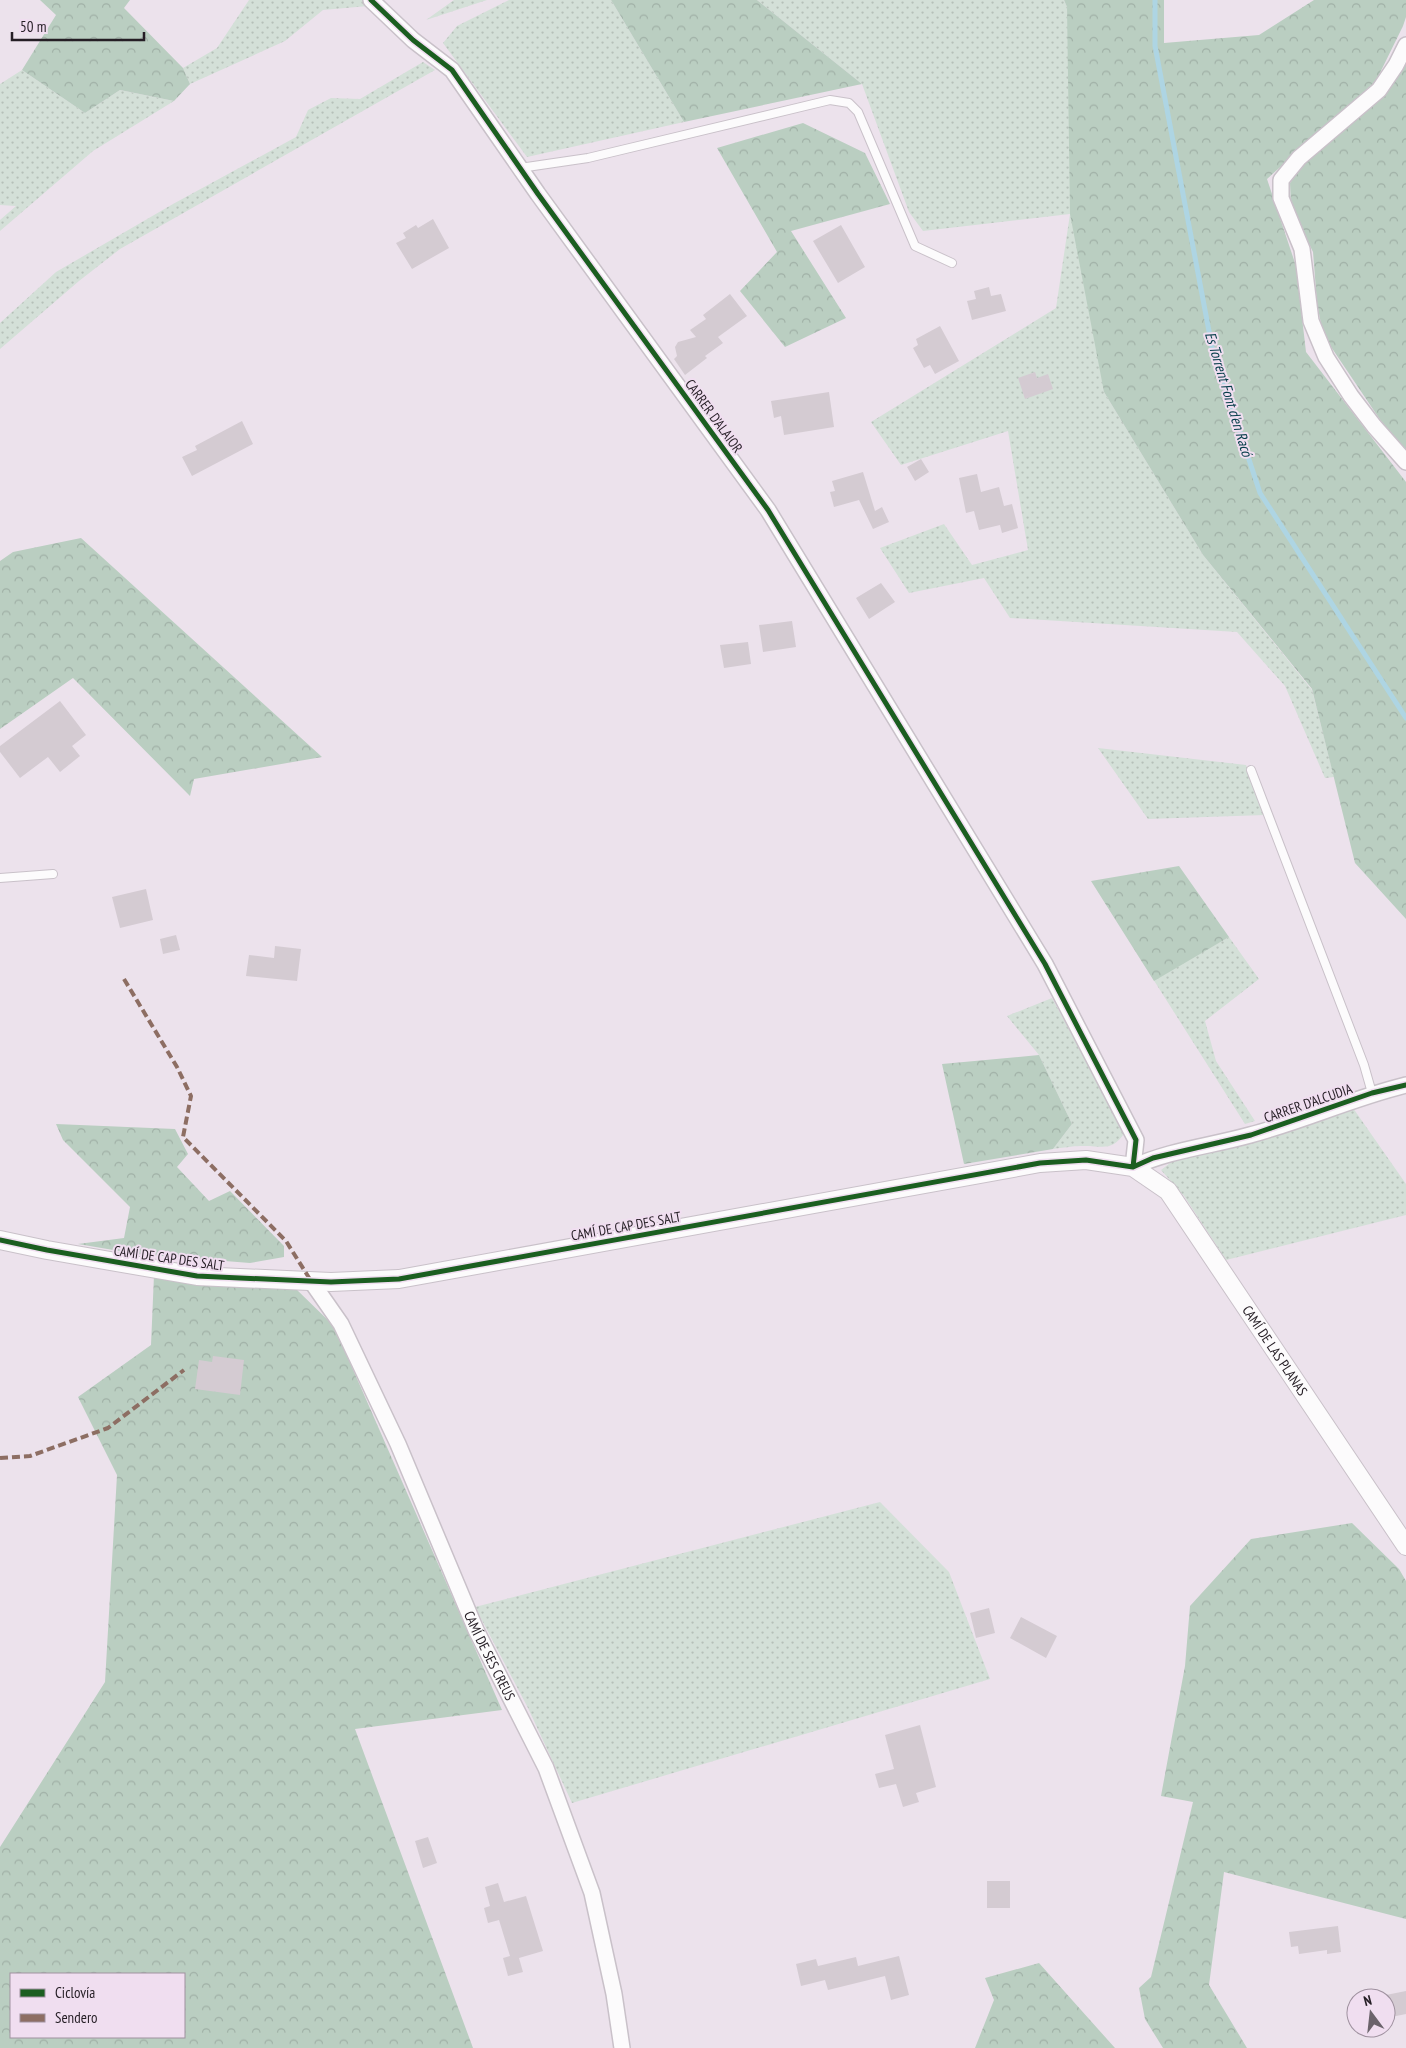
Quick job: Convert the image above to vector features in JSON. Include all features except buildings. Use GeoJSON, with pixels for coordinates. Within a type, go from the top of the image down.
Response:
{"type":"FeatureCollection","features":[{"type":"Feature","properties":{"kind":"street","name":"CARRER D'ALAIOR"},"geometry":{"type":"LineString","coordinates":[[371,0],[413,40],[452,70],[520,168],[768,510],[1045,964],[1136,1140],[1133,1167]]}},
{"type":"Feature","properties":{"kind":"street"},"geometry":{"type":"LineString","coordinates":[[1406,45],[1396,65],[1379,90],[1299,158],[1281,180],[1280,198],[1302,249],[1311,321],[1326,357],[1351,396],[1374,426],[1406,462]]}},
{"type":"Feature","properties":{"kind":"street"},"geometry":{"type":"LineString","coordinates":[[1372,1093],[1406,1085]]}},
{"type":"Feature","properties":{"kind":"street","name":"CARRER D'ALCUDIA"},"geometry":{"type":"LineString","coordinates":[[1133,1167],[1153,1158],[1252,1135],[1372,1093]]}},
{"type":"Feature","properties":{"kind":"street","name":"CAMÍ DE CAP DES SALT"},"geometry":{"type":"LineString","coordinates":[[0,1240],[46,1250],[197,1276],[310,1282],[399,1279],[1040,1163],[1086,1160],[1133,1167]]}},
{"type":"Feature","properties":{"kind":"street","name":"CAMÍ DE LAS PLANAS"},"geometry":{"type":"LineString","coordinates":[[1133,1167],[1168,1191],[1406,1546]]}},
{"type":"Feature","properties":{"kind":"street","name":"CAMÍ DE SES CREUS"},"geometry":{"type":"LineString","coordinates":[[310,1282],[341,1324],[398,1444],[476,1630],[546,1768],[592,1893],[614,1994],[622,2048]]}},
{"type":"Feature","properties":{"kind":"lane"},"geometry":{"type":"LineString","coordinates":[[520,168],[588,158],[830,100],[849,103],[858,112],[915,246],[952,263]]}},
{"type":"Feature","properties":{"kind":"lane","name":"CARRER D'ALCUDIA"},"geometry":{"type":"LineString","coordinates":[[1251,770],[1364,1065],[1372,1093]]}},
{"type":"Feature","properties":{"kind":"lane"},"geometry":{"type":"LineString","coordinates":[[0,878],[53,874]]}},
{"type":"Feature","properties":{"kind":"shaded area"},"geometry":{"type":"Polygon","coordinates":[[[249,0],[363,0],[368,6],[323,10],[285,41],[190,84],[183,68],[217,48],[249,0]]]}},
{"type":"Feature","properties":{"kind":"shaded area"},"geometry":{"type":"Polygon","coordinates":[[[454,0],[487,0],[426,20],[454,0]]]}},
{"type":"Feature","properties":{"kind":"shaded area"},"geometry":{"type":"Polygon","coordinates":[[[509,0],[611,0],[684,122],[527,157],[443,43],[457,26],[509,0]]]}},
{"type":"Feature","properties":{"kind":"shaded area"},"geometry":{"type":"Polygon","coordinates":[[[757,0],[1064,0],[1067,7],[1104,392],[1203,555],[1312,690],[1334,777],[1325,778],[1285,686],[1237,632],[1010,618],[984,578],[909,593],[880,548],[944,524],[972,565],[1028,550],[1008,431],[901,465],[871,422],[1056,308],[1070,214],[923,231],[909,212],[862,84],[757,0]]]}},
{"type":"Feature","properties":{"kind":"shaded area"},"geometry":{"type":"Polygon","coordinates":[[[423,62],[435,70],[120,249],[79,281],[0,349],[0,323],[56,272],[173,204],[296,137],[308,110],[331,98],[360,99],[423,62]]]}},
{"type":"Feature","properties":{"kind":"shaded area"},"geometry":{"type":"Polygon","coordinates":[[[22,70],[85,113],[120,90],[174,101],[93,151],[0,231],[0,220],[16,206],[0,205],[0,84],[22,70]]]}},
{"type":"Feature","properties":{"kind":"shaded area"},"geometry":{"type":"Polygon","coordinates":[[[1098,748],[1246,765],[1265,815],[1148,819],[1098,748]]]}},
{"type":"Feature","properties":{"kind":"shaded area"},"geometry":{"type":"Polygon","coordinates":[[[1229,937],[1259,979],[1205,1021],[1216,1061],[1255,1121],[1245,1124],[1153,979],[1229,937]]]}},
{"type":"Feature","properties":{"kind":"shaded area"},"geometry":{"type":"Polygon","coordinates":[[[1052,998],[1125,1132],[1116,1143],[1101,1147],[1078,1146],[1053,1149],[1072,1124],[1039,1055],[1007,1016],[1052,998]]]}},
{"type":"Feature","properties":{"kind":"shaded area"},"geometry":{"type":"Polygon","coordinates":[[[1353,1108],[1406,1184],[1406,1215],[1226,1260],[1184,1196],[1161,1170],[1178,1157],[1353,1108]]]}},
{"type":"Feature","properties":{"kind":"shaded area"},"geometry":{"type":"Polygon","coordinates":[[[880,1502],[949,1572],[990,1679],[572,1803],[528,1708],[475,1607],[880,1502]]]}},
{"type":"Feature","properties":{"kind":"green space"},"geometry":{"type":"Polygon","coordinates":[[[40,0],[130,0],[124,8],[183,68],[190,84],[174,101],[120,90],[85,113],[22,70],[56,15],[40,0]]]}},
{"type":"Feature","properties":{"kind":"green space"},"geometry":{"type":"Polygon","coordinates":[[[611,0],[757,0],[862,84],[684,122],[611,0]]]}},
{"type":"Feature","properties":{"kind":"green space"},"geometry":{"type":"Polygon","coordinates":[[[1064,0],[1164,0],[1164,43],[1259,35],[1314,0],[1406,0],[1406,17],[1403,26],[1376,81],[1267,179],[1296,266],[1306,352],[1406,482],[1406,919],[1355,863],[1312,689],[1203,555],[1104,392],[1070,214],[1067,7],[1064,0]]]}},
{"type":"Feature","properties":{"kind":"green space"},"geometry":{"type":"Polygon","coordinates":[[[1406,58],[1406,450],[1387,430],[1323,335],[1317,303],[1313,252],[1291,207],[1290,183],[1310,155],[1406,58]]]}},
{"type":"Feature","properties":{"kind":"green space"},"geometry":{"type":"Polygon","coordinates":[[[803,123],[865,153],[890,204],[791,231],[846,318],[785,347],[740,291],[777,252],[717,148],[803,123]]]}},
{"type":"Feature","properties":{"kind":"green space"},"geometry":{"type":"Polygon","coordinates":[[[81,538],[322,757],[194,779],[190,796],[73,678],[0,729],[0,561],[13,552],[81,538]]]}},
{"type":"Feature","properties":{"kind":"green space"},"geometry":{"type":"Polygon","coordinates":[[[1179,866],[1229,937],[1154,981],[1091,881],[1179,866]]]}},
{"type":"Feature","properties":{"kind":"green space"},"geometry":{"type":"Polygon","coordinates":[[[1039,1055],[1072,1124],[1053,1149],[964,1164],[942,1064],[1039,1055]]]}},
{"type":"Feature","properties":{"kind":"green space"},"geometry":{"type":"Polygon","coordinates":[[[56,1124],[175,1129],[188,1154],[177,1167],[209,1201],[230,1191],[284,1246],[284,1257],[250,1263],[137,1254],[78,1244],[124,1238],[130,1207],[63,1140],[56,1124]]]}},
{"type":"Feature","properties":{"kind":"green space"},"geometry":{"type":"Polygon","coordinates":[[[154,1275],[295,1288],[334,1326],[502,1710],[355,1729],[473,2048],[0,2048],[0,1847],[105,1682],[117,1475],[78,1397],[151,1345],[154,1275]]]}},
{"type":"Feature","properties":{"kind":"green space"},"geometry":{"type":"Polygon","coordinates":[[[1352,1523],[1399,1569],[1406,1581],[1406,1919],[1224,1872],[1209,1985],[1247,2048],[1163,2048],[1145,2019],[1139,1988],[1151,1977],[1193,1802],[1161,1796],[1185,1666],[1190,1606],[1251,1539],[1352,1523]]]}},
{"type":"Feature","properties":{"kind":"green space"},"geometry":{"type":"Polygon","coordinates":[[[1039,1963],[1115,2048],[975,2048],[994,2000],[985,1978],[1039,1963]]]}},
{"type":"Feature","properties":{"kind":"waterway","name":"Es Torrent Font d'en Racó"},"geometry":{"type":"LineString","coordinates":[[1155,0],[1155,46],[1212,347],[1260,493],[1406,718]]}},
{"type":"Feature","properties":{"kind":"marked path"},"geometry":{"type":"LineString","coordinates":[[124,979],[177,1067],[191,1096],[183,1137],[286,1241],[311,1281]]}},
{"type":"Feature","properties":{"kind":"marked path"},"geometry":{"type":"LineString","coordinates":[[0,1458],[30,1456],[108,1428],[184,1370]]}},
{"type":"Feature","properties":{"kind":"cycle path"},"geometry":{"type":"LineString","coordinates":[[371,0],[413,40],[452,70],[538,194],[768,510],[1045,964],[1136,1140],[1133,1167]]}},
{"type":"Feature","properties":{"kind":"cycle path"},"geometry":{"type":"LineString","coordinates":[[0,1240],[197,1276],[331,1282],[399,1279],[1040,1163],[1086,1160],[1133,1167],[1153,1158],[1251,1135],[1372,1093],[1406,1085]]}}]}
